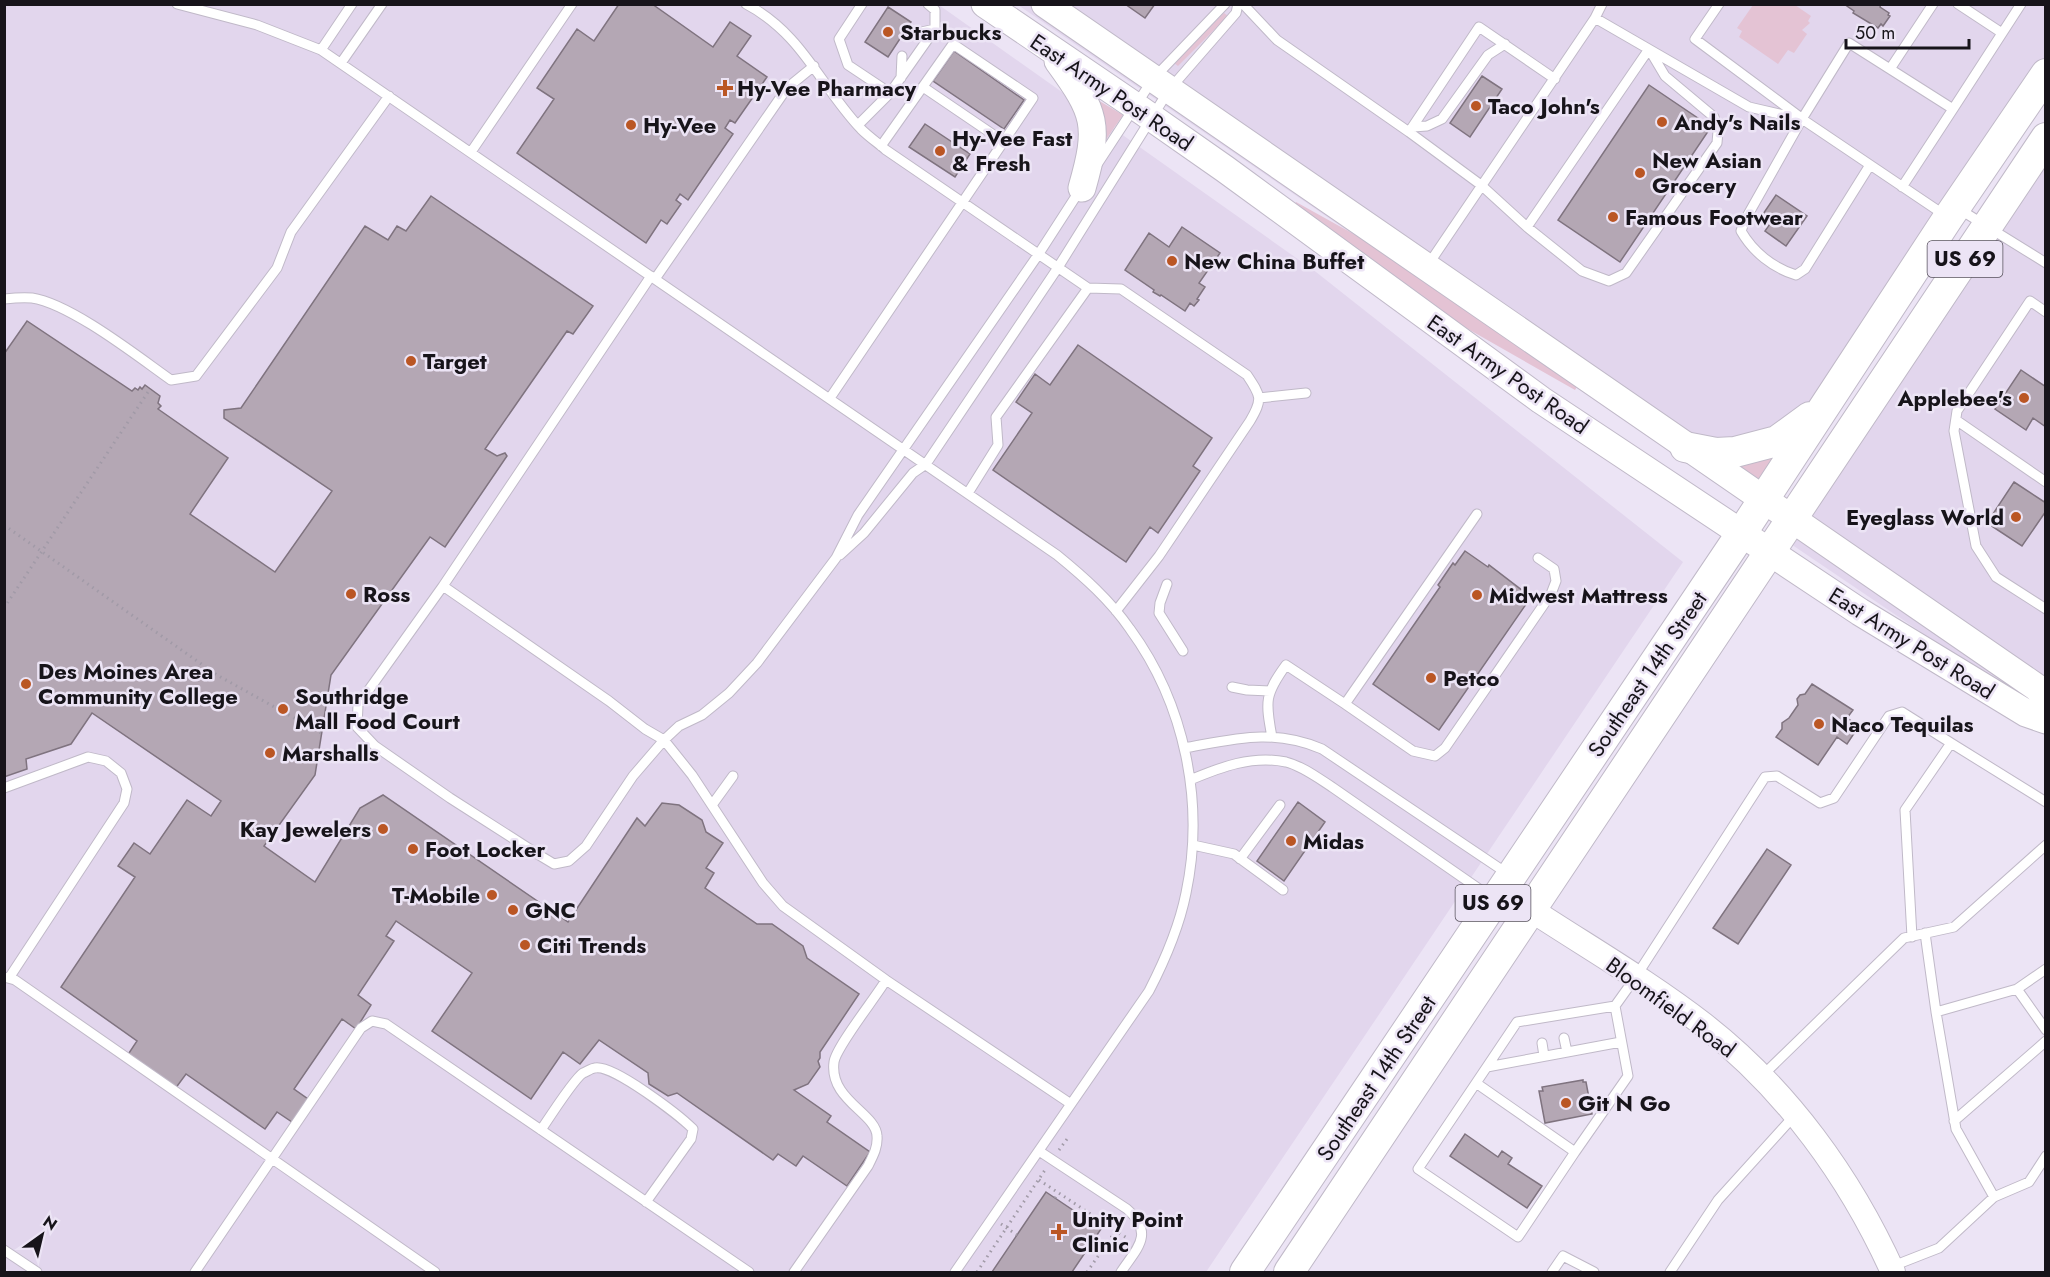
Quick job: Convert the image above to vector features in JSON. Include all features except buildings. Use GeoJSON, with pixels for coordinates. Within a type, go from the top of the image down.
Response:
{"type":"FeatureCollection","features":[{"type":"Feature","properties":{"kind":"main road","name":"East Army Post Road"},"geometry":{"type":"LineString","coordinates":[[985,4],[1144,112],[1541,400],[1860,612],[2026,713],[2046,720]]}},
{"type":"Feature","properties":{"kind":"main road","name":"East Army Post Road"},"geometry":{"type":"LineString","coordinates":[[1045,4],[2046,696]]}},
{"type":"Feature","properties":{"kind":"main road"},"geometry":{"type":"LineString","coordinates":[[1048,48],[1079,90],[1091,116],[1093,138],[1090,161],[1082,188]]}},
{"type":"Feature","properties":{"kind":"main road","name":"Southeast 14th Street"},"geometry":{"type":"LineString","coordinates":[[1245,1272],[1763,501],[1951,212],[2046,74]]}},
{"type":"Feature","properties":{"kind":"main road","name":"Southeast 14th Street"},"geometry":{"type":"LineString","coordinates":[[1289,1272],[2046,138]]}},
{"type":"Feature","properties":{"kind":"main road"},"geometry":{"type":"LineString","coordinates":[[1685,447],[1716,453],[1735,452],[1777,441],[1824,407]]}},
{"type":"Feature","properties":{"kind":"street","name":"Bloomfield Road"},"geometry":{"type":"LineString","coordinates":[[1530,909],[1705,1026],[1761,1077],[1796,1115],[1844,1179],[1878,1239],[1892,1270]]}},
{"type":"Feature","properties":{"kind":"lane"},"geometry":{"type":"LineString","coordinates":[[177,4],[189,5],[257,25],[321,50],[341,63],[1057,555],[1084,577],[1116,611],[1149,658],[1178,721],[1190,780],[1194,824],[1193,845],[1186,894],[1177,927],[1165,960],[1149,991],[955,1272]]}},
{"type":"Feature","properties":{"kind":"lane"},"geometry":{"type":"LineString","coordinates":[[321,50],[352,4]]}},
{"type":"Feature","properties":{"kind":"lane"},"geometry":{"type":"LineString","coordinates":[[341,63],[382,4]]}},
{"type":"Feature","properties":{"kind":"lane"},"geometry":{"type":"LineString","coordinates":[[471,152],[572,4]]}},
{"type":"Feature","properties":{"kind":"lane"},"geometry":{"type":"LineString","coordinates":[[746,4],[777,25],[798,45],[858,125],[881,146],[1088,288],[1121,289],[1247,375],[1258,393],[1259,406],[1250,421],[1159,556],[1116,611]]}},
{"type":"Feature","properties":{"kind":"lane"},"geometry":{"type":"LineString","coordinates":[[862,4],[839,39],[848,65],[890,93]]}},
{"type":"Feature","properties":{"kind":"lane"},"geometry":{"type":"LineString","coordinates":[[858,125],[890,93],[935,29],[935,10],[927,4]]}},
{"type":"Feature","properties":{"kind":"lane"},"geometry":{"type":"LineString","coordinates":[[836,558],[864,533],[913,473],[926,464],[1058,268],[1161,85],[1225,4]]}},
{"type":"Feature","properties":{"kind":"lane"},"geometry":{"type":"LineString","coordinates":[[814,66],[787,88],[653,277],[443,586],[358,705],[357,727],[375,746],[455,801],[554,864],[569,861],[586,846],[633,776],[664,740],[679,726],[702,715],[729,693],[757,663],[836,558],[858,514],[1082,188],[1144,112],[1161,85],[1236,13],[1238,4]]}},
{"type":"Feature","properties":{"kind":"lane"},"geometry":{"type":"LineString","coordinates":[[1243,4],[1277,40],[1411,130],[1481,185],[1527,227],[1582,271],[1609,281],[1626,273],[1717,143],[1718,131],[1714,117],[1665,76],[1648,49]]}},
{"type":"Feature","properties":{"kind":"lane"},"geometry":{"type":"LineString","coordinates":[[1427,267],[1555,79],[1602,4]]}},
{"type":"Feature","properties":{"kind":"lane"},"geometry":{"type":"LineString","coordinates":[[1719,4],[1695,39],[1802,119],[1902,187],[1951,212],[1987,226],[2046,263]]}},
{"type":"Feature","properties":{"kind":"lane"},"geometry":{"type":"LineString","coordinates":[[1958,4],[2002,33]]}},
{"type":"Feature","properties":{"kind":"lane"},"geometry":{"type":"LineString","coordinates":[[1902,187],[2021,4]]}},
{"type":"Feature","properties":{"kind":"lane"},"geometry":{"type":"LineString","coordinates":[[1890,69],[1933,5]]}},
{"type":"Feature","properties":{"kind":"lane"},"geometry":{"type":"LineString","coordinates":[[1595,18],[1749,106],[1802,119]]}},
{"type":"Feature","properties":{"kind":"lane"},"geometry":{"type":"LineString","coordinates":[[1411,130],[1479,27],[1555,79]]}},
{"type":"Feature","properties":{"kind":"lane"},"geometry":{"type":"LineString","coordinates":[[917,33],[935,29]]}},
{"type":"Feature","properties":{"kind":"lane"},"geometry":{"type":"LineString","coordinates":[[1870,165],[1805,269],[1796,274],[1780,270],[1749,245],[1742,231],[1745,220],[1802,119],[1849,43],[1953,109]]}},
{"type":"Feature","properties":{"kind":"lane"},"geometry":{"type":"LineString","coordinates":[[830,398],[1033,98],[990,73],[953,44],[881,146]]}},
{"type":"Feature","properties":{"kind":"lane"},"geometry":{"type":"LineString","coordinates":[[1411,130],[1442,119],[1488,55],[1505,44]]}},
{"type":"Feature","properties":{"kind":"lane"},"geometry":{"type":"LineString","coordinates":[[1527,227],[1648,49]]}},
{"type":"Feature","properties":{"kind":"lane"},"geometry":{"type":"LineString","coordinates":[[901,78],[902,56]]}},
{"type":"Feature","properties":{"kind":"lane"},"geometry":{"type":"LineString","coordinates":[[922,87],[1004,142]]}},
{"type":"Feature","properties":{"kind":"lane"},"geometry":{"type":"LineString","coordinates":[[941,99],[947,90]]}},
{"type":"Feature","properties":{"kind":"lane"},"geometry":{"type":"LineString","coordinates":[[4,299],[32,298],[56,306],[83,320],[171,380],[196,376],[277,268],[291,232],[388,96]]}},
{"type":"Feature","properties":{"kind":"lane"},"geometry":{"type":"LineString","coordinates":[[963,114],[969,105]]}},
{"type":"Feature","properties":{"kind":"lane"},"geometry":{"type":"LineString","coordinates":[[987,131],[993,122]]}},
{"type":"Feature","properties":{"kind":"lane"},"geometry":{"type":"LineString","coordinates":[[968,494],[998,446],[996,417],[1088,288]]}},
{"type":"Feature","properties":{"kind":"lane"},"geometry":{"type":"LineString","coordinates":[[2044,605],[1996,577],[1976,546],[1954,431],[1957,411],[2030,301],[2046,312]]}},
{"type":"Feature","properties":{"kind":"lane"},"geometry":{"type":"LineString","coordinates":[[1259,398],[1306,393]]}},
{"type":"Feature","properties":{"kind":"lane"},"geometry":{"type":"LineString","coordinates":[[1956,420],[2046,482]]}},
{"type":"Feature","properties":{"kind":"lane"},"geometry":{"type":"LineString","coordinates":[[1345,704],[1477,514]]}},
{"type":"Feature","properties":{"kind":"lane"},"geometry":{"type":"LineString","coordinates":[[1272,737],[1267,710],[1270,691],[1286,664],[1413,751],[1435,756],[1444,748],[1551,594],[1556,581],[1554,569],[1538,558]]}},
{"type":"Feature","properties":{"kind":"lane"},"geometry":{"type":"LineString","coordinates":[[1167,584],[1159,613],[1183,651]]}},
{"type":"Feature","properties":{"kind":"lane"},"geometry":{"type":"LineString","coordinates":[[443,586],[609,701],[645,729],[664,740],[692,774],[763,883],[783,906],[886,980],[1071,1104]]}},
{"type":"Feature","properties":{"kind":"lane"},"geometry":{"type":"LineString","coordinates":[[1232,687],[1270,691]]}},
{"type":"Feature","properties":{"kind":"lane"},"geometry":{"type":"LineString","coordinates":[[1615,1006],[1628,1076],[1518,1237],[1418,1169],[1517,1022],[1561,1019],[1615,1006],[1765,777],[1777,776],[1820,803],[1834,798],[1889,716],[1902,712],[2046,802]]}},
{"type":"Feature","properties":{"kind":"lane"},"geometry":{"type":"LineString","coordinates":[[1184,748],[1256,736],[1305,742],[1322,749],[1530,909]]}},
{"type":"Feature","properties":{"kind":"lane"},"geometry":{"type":"LineString","coordinates":[[1912,936],[1905,810],[1951,743]]}},
{"type":"Feature","properties":{"kind":"lane"},"geometry":{"type":"LineString","coordinates":[[4,788],[88,757],[106,761],[121,772],[127,789],[124,803],[7,978],[15,980],[432,1272]]}},
{"type":"Feature","properties":{"kind":"lane"},"geometry":{"type":"LineString","coordinates":[[1190,780],[1238,762],[1252,760],[1287,763],[1306,771],[1503,888],[1530,909]]}},
{"type":"Feature","properties":{"kind":"lane"},"geometry":{"type":"LineString","coordinates":[[712,805],[733,777]]}},
{"type":"Feature","properties":{"kind":"lane"},"geometry":{"type":"LineString","coordinates":[[1240,859],[1280,805]]}},
{"type":"Feature","properties":{"kind":"lane"},"geometry":{"type":"LineString","coordinates":[[1193,845],[1228,851],[1283,890]]}},
{"type":"Feature","properties":{"kind":"lane"},"geometry":{"type":"LineString","coordinates":[[1761,1077],[1904,938],[1954,927],[2046,845]]}},
{"type":"Feature","properties":{"kind":"lane"},"geometry":{"type":"LineString","coordinates":[[1925,933],[1956,1129],[1994,1197]]}},
{"type":"Feature","properties":{"kind":"lane"},"geometry":{"type":"LineString","coordinates":[[1936,1012],[2017,989],[2046,969]]}},
{"type":"Feature","properties":{"kind":"lane"},"geometry":{"type":"LineString","coordinates":[[794,1272],[868,1166],[876,1149],[877,1132],[867,1117],[845,1097],[836,1080],[834,1061],[886,980]]}},
{"type":"Feature","properties":{"kind":"lane"},"geometry":{"type":"LineString","coordinates":[[2017,989],[2046,1030]]}},
{"type":"Feature","properties":{"kind":"lane"},"geometry":{"type":"LineString","coordinates":[[195,1272],[361,1028],[372,1021],[386,1024],[750,1272]]}},
{"type":"Feature","properties":{"kind":"lane"},"geometry":{"type":"LineString","coordinates":[[1564,1038],[1567,1052]]}},
{"type":"Feature","properties":{"kind":"lane"},"geometry":{"type":"LineString","coordinates":[[1954,1121],[2046,1041]]}},
{"type":"Feature","properties":{"kind":"lane"},"geometry":{"type":"LineString","coordinates":[[1542,1042],[1544,1056]]}},
{"type":"Feature","properties":{"kind":"lane"},"geometry":{"type":"LineString","coordinates":[[1487,1067],[1621,1042]]}},
{"type":"Feature","properties":{"kind":"lane"},"geometry":{"type":"LineString","coordinates":[[541,1130],[581,1074],[596,1067],[611,1071],[632,1084],[683,1119],[693,1129],[691,1139],[646,1202]]}},
{"type":"Feature","properties":{"kind":"lane"},"geometry":{"type":"LineString","coordinates":[[1476,1083],[1575,1152]]}},
{"type":"Feature","properties":{"kind":"lane"},"geometry":{"type":"LineString","coordinates":[[1670,1272],[1718,1200],[1796,1115]]}},
{"type":"Feature","properties":{"kind":"lane"},"geometry":{"type":"LineString","coordinates":[[1039,1150],[1127,1209],[1140,1223],[1143,1236],[1141,1242],[1121,1272]]}},
{"type":"Feature","properties":{"kind":"lane"},"geometry":{"type":"LineString","coordinates":[[1892,1270],[1939,1248],[1994,1197],[2029,1182],[2046,1156]]}},
{"type":"Feature","properties":{"kind":"lane"},"geometry":{"type":"LineString","coordinates":[[4,1250],[37,1272]]}},
{"type":"Feature","properties":{"kind":"lane"},"geometry":{"type":"LineString","coordinates":[[1552,1272],[1563,1256],[1594,1272]]}},
{"type":"Feature","properties":{"kind":"path"},"geometry":{"type":"LineString","coordinates":[[4,608],[150,389]]}},
{"type":"Feature","properties":{"kind":"path"},"geometry":{"type":"LineString","coordinates":[[4,525],[218,675],[321,733]]}},
{"type":"Feature","properties":{"kind":"path"},"geometry":{"type":"LineString","coordinates":[[978,1272],[1066,1139]]}},
{"type":"Feature","properties":{"kind":"path"},"geometry":{"type":"LineString","coordinates":[[1033,1176],[1127,1238]]}},
{"type":"Feature","properties":{"kind":"path"},"geometry":{"type":"LineString","coordinates":[[1055,1198],[1058,1193]]}},
{"type":"Feature","properties":{"kind":"path"},"geometry":{"type":"LineString","coordinates":[[1087,1272],[1124,1220]]}},
{"type":"Feature","properties":{"kind":"path"},"geometry":{"type":"LineString","coordinates":[[1000,1224],[1017,1234]]}},
{"type":"Feature","properties":{"kind":"shaded area"},"geometry":{"type":"Polygon","coordinates":[[[4,5],[939,5],[1316,272],[1683,562],[1206,1272],[11,1272],[4,1268],[4,5]]]}},
{"type":"Feature","properties":{"kind":"shaded area"},"geometry":{"type":"Polygon","coordinates":[[[1018,5],[2045,5],[2045,74],[1746,504],[1018,5]]]}},
{"type":"Feature","properties":{"kind":"shaded area"},"geometry":{"type":"Polygon","coordinates":[[[1753,5],[1795,5],[1811,16],[1808,21],[1810,23],[1802,30],[1807,34],[1794,53],[1788,50],[1778,64],[1739,37],[1742,31],[1737,28],[1753,5]]]}},
{"type":"Feature","properties":{"kind":"shaded area"},"geometry":{"type":"Polygon","coordinates":[[[1224,13],[1228,16],[1178,66],[1174,63],[1224,13]]]}},
{"type":"Feature","properties":{"kind":"shaded area"},"geometry":{"type":"Polygon","coordinates":[[[1091,96],[1123,115],[1100,148],[1091,96]]]}},
{"type":"Feature","properties":{"kind":"shaded area"},"geometry":{"type":"Polygon","coordinates":[[[2045,136],[2045,716],[1779,536],[2045,136]]]}},
{"type":"Feature","properties":{"kind":"shaded area"},"geometry":{"type":"Polygon","coordinates":[[[1296,202],[1377,247],[1578,385],[1575,390],[1424,304],[1294,206],[1296,202]]]}},
{"type":"Feature","properties":{"kind":"shaded area"},"geometry":{"type":"Polygon","coordinates":[[[1777,453],[1757,482],[1729,462],[1777,453]]]}},
{"type":"Feature","properties":{"kind":"place","name":"Starbucks"},"geometry":{"type":"Point","coordinates":[888,32]}},
{"type":"Feature","properties":{"kind":"place","name":"Hy-Vee Pharmacy"},"geometry":{"type":"Point","coordinates":[725,88]}},
{"type":"Feature","properties":{"kind":"place","name":"Taco John's"},"geometry":{"type":"Point","coordinates":[1476,106]}},
{"type":"Feature","properties":{"kind":"place","name":"Andy's Nails"},"geometry":{"type":"Point","coordinates":[1662,122]}},
{"type":"Feature","properties":{"kind":"place","name":"Hy-Vee"},"geometry":{"type":"Point","coordinates":[631,125]}},
{"type":"Feature","properties":{"kind":"place","name":"Hy-Vee Fast & Fresh"},"geometry":{"type":"Point","coordinates":[940,151]}},
{"type":"Feature","properties":{"kind":"place","name":"New Asian Grocery"},"geometry":{"type":"Point","coordinates":[1640,173]}},
{"type":"Feature","properties":{"kind":"place","name":"Famous Footwear"},"geometry":{"type":"Point","coordinates":[1613,217]}},
{"type":"Feature","properties":{"kind":"place","name":"New China Buffet"},"geometry":{"type":"Point","coordinates":[1172,261]}},
{"type":"Feature","properties":{"kind":"place","name":"Target"},"geometry":{"type":"Point","coordinates":[411,361]}},
{"type":"Feature","properties":{"kind":"place","name":"Applebee's"},"geometry":{"type":"Point","coordinates":[2024,398]}},
{"type":"Feature","properties":{"kind":"place","name":"Eyeglass World"},"geometry":{"type":"Point","coordinates":[2016,517]}},
{"type":"Feature","properties":{"kind":"place","name":"Ross"},"geometry":{"type":"Point","coordinates":[351,594]}},
{"type":"Feature","properties":{"kind":"place","name":"Midwest Mattress"},"geometry":{"type":"Point","coordinates":[1477,595]}},
{"type":"Feature","properties":{"kind":"place","name":"Petco"},"geometry":{"type":"Point","coordinates":[1431,678]}},
{"type":"Feature","properties":{"kind":"place","name":"Des Moines Area Community College"},"geometry":{"type":"Point","coordinates":[26,684]}},
{"type":"Feature","properties":{"kind":"place","name":"Southridge Mall Food Court"},"geometry":{"type":"Point","coordinates":[283,709]}},
{"type":"Feature","properties":{"kind":"place","name":"Naco Tequilas"},"geometry":{"type":"Point","coordinates":[1819,724]}},
{"type":"Feature","properties":{"kind":"place","name":"Marshalls"},"geometry":{"type":"Point","coordinates":[270,753]}},
{"type":"Feature","properties":{"kind":"place","name":"Kay Jewelers"},"geometry":{"type":"Point","coordinates":[383,829]}},
{"type":"Feature","properties":{"kind":"place","name":"Midas"},"geometry":{"type":"Point","coordinates":[1291,841]}},
{"type":"Feature","properties":{"kind":"place","name":"Foot Locker"},"geometry":{"type":"Point","coordinates":[413,849]}},
{"type":"Feature","properties":{"kind":"place","name":"T-Mobile"},"geometry":{"type":"Point","coordinates":[492,895]}},
{"type":"Feature","properties":{"kind":"place","name":"GNC"},"geometry":{"type":"Point","coordinates":[513,910]}},
{"type":"Feature","properties":{"kind":"place","name":"Citi Trends"},"geometry":{"type":"Point","coordinates":[525,945]}},
{"type":"Feature","properties":{"kind":"place","name":"Git N Go"},"geometry":{"type":"Point","coordinates":[1566,1103]}},
{"type":"Feature","properties":{"kind":"place","name":"Unity Point Clinic"},"geometry":{"type":"Point","coordinates":[1059,1232]}}]}
